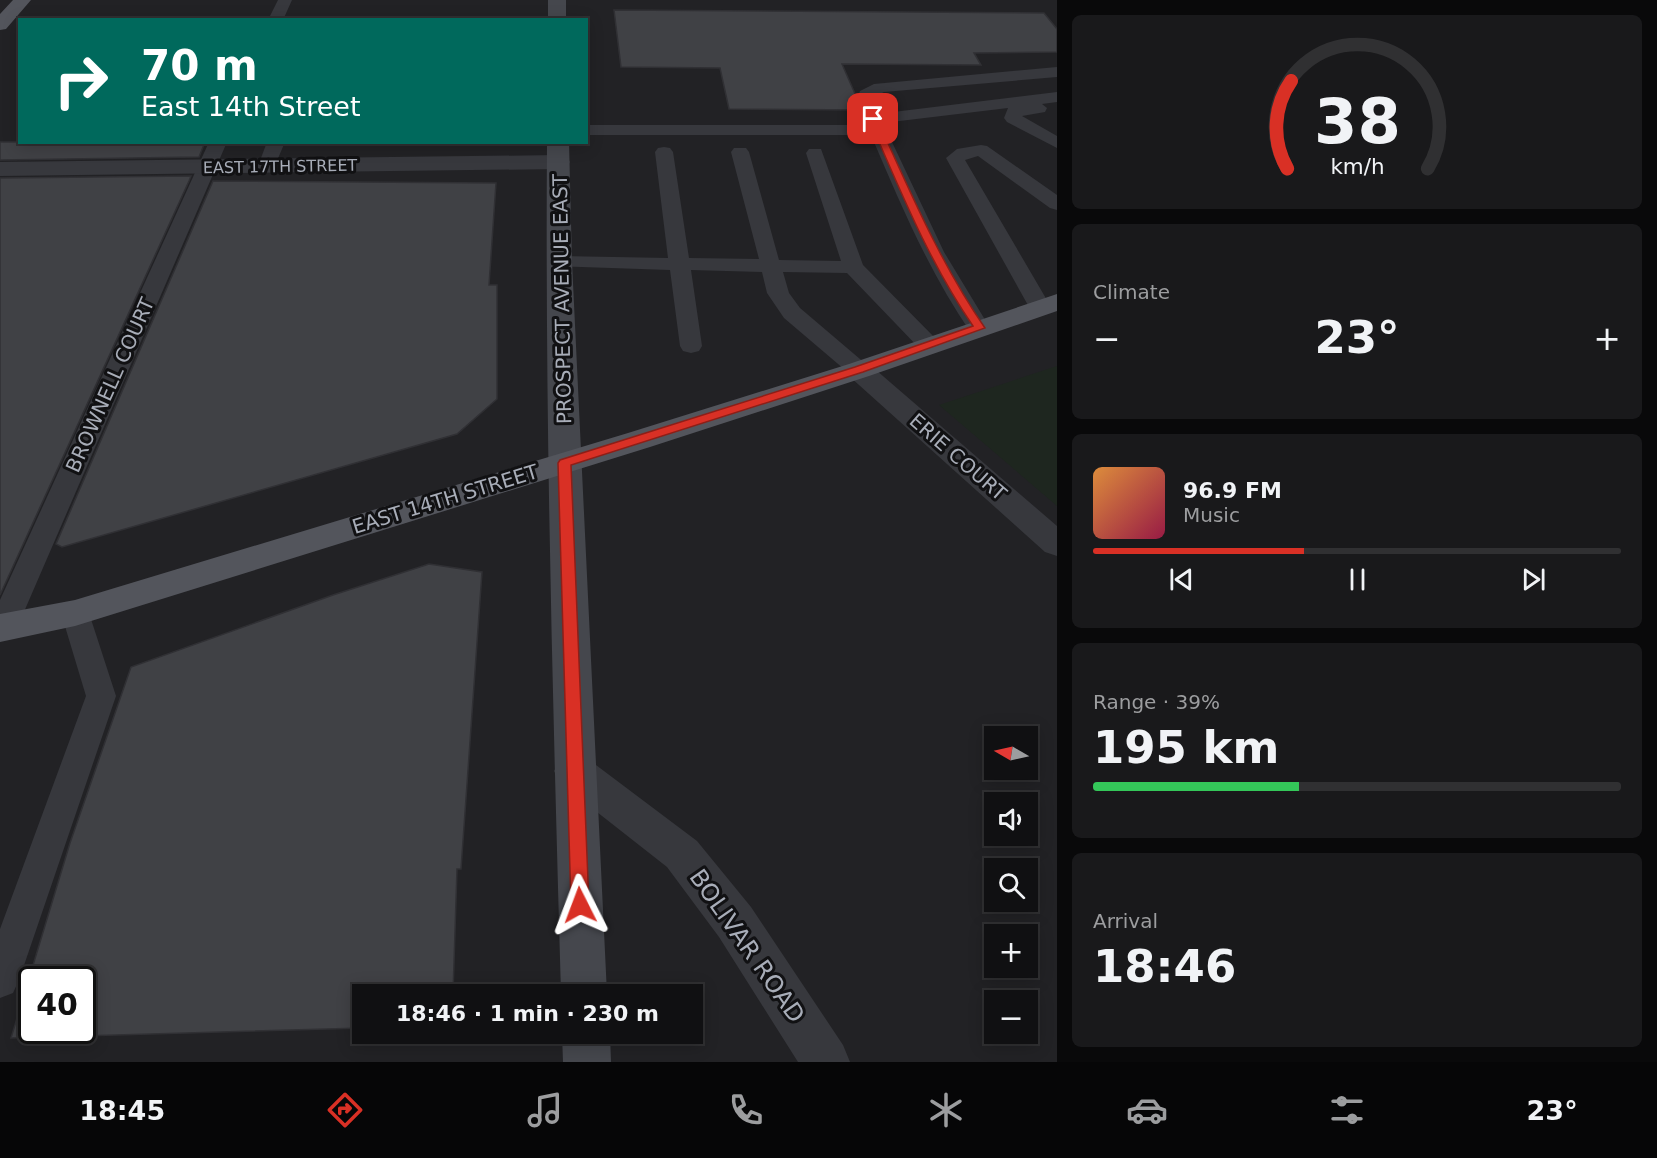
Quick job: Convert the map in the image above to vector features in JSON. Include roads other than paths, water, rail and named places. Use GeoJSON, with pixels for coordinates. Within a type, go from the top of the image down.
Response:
{"type":"FeatureCollection","features":[{"type":"Feature","properties":{"kind":"main road"},"geometry":{"type":"LineString","coordinates":[[0,25],[22,0]]}},
{"type":"Feature","properties":{"kind":"main road","name":"EAST 14TH STREET"},"geometry":{"type":"LineString","coordinates":[[1,628],[75,613],[565,463],[859,370],[1049,305]]}},
{"type":"Feature","properties":{"kind":"street"},"geometry":{"type":"LineString","coordinates":[[557,0],[557,18]]}},
{"type":"Feature","properties":{"kind":"street","name":"EAST 17TH STREET"},"geometry":{"type":"LineString","coordinates":[[0,169],[267,166],[559,152]]}},
{"type":"Feature","properties":{"kind":"street","name":"PROSPECT AVENUE EAST"},"geometry":{"type":"LineString","coordinates":[[559,152],[559,261],[574,771],[584,984]]}},
{"type":"Feature","properties":{"kind":"street","name":"ERIE COURT"},"geometry":{"type":"LineString","coordinates":[[859,370],[1057,544]]}},
{"type":"Feature","properties":{"kind":"street","name":"BOLIVAR ROAD"},"geometry":{"type":"LineString","coordinates":[[574,771],[682,854],[735,922],[826,1062]]}},
{"type":"Feature","properties":{"kind":"street"},"geometry":{"type":"LineString","coordinates":[[586,1044],[587,1062]]}},
{"type":"Feature","properties":{"kind":"lane"},"geometry":{"type":"LineString","coordinates":[[276,18],[285,0]]}},
{"type":"Feature","properties":{"kind":"lane"},"geometry":{"type":"LineString","coordinates":[[979,328],[952,288],[922,231],[877,122],[865,99],[870,91],[880,87],[1057,72]]}},
{"type":"Feature","properties":{"kind":"lane"},"geometry":{"type":"LineString","coordinates":[[588,130],[877,122],[1057,97]]}},
{"type":"Feature","properties":{"kind":"lane"},"geometry":{"type":"LineString","coordinates":[[1057,106],[1014,111],[1013,118],[1057,143]]}},
{"type":"Feature","properties":{"kind":"lane","name":"BROWNELL COURT"},"geometry":{"type":"LineString","coordinates":[[1,628],[217,144]]}},
{"type":"Feature","properties":{"kind":"lane"},"geometry":{"type":"LineString","coordinates":[[267,166],[275,144]]}},
{"type":"Feature","properties":{"kind":"lane"},"geometry":{"type":"LineString","coordinates":[[1049,305],[955,158],[963,153],[981,150],[1057,204]]}},
{"type":"Feature","properties":{"kind":"lane"},"geometry":{"type":"LineString","coordinates":[[664,152],[691,345]]}},
{"type":"Feature","properties":{"kind":"lane"},"geometry":{"type":"LineString","coordinates":[[740,152],[778,293],[792,314],[859,370]]}},
{"type":"Feature","properties":{"kind":"lane"},"geometry":{"type":"LineString","coordinates":[[815,153],[854,267],[929,345]]}},
{"type":"Feature","properties":{"kind":"lane"},"geometry":{"type":"LineString","coordinates":[[559,261],[854,267]]}},
{"type":"Feature","properties":{"kind":"lane"},"geometry":{"type":"LineString","coordinates":[[0,980],[101,696],[75,613]]}}]}
